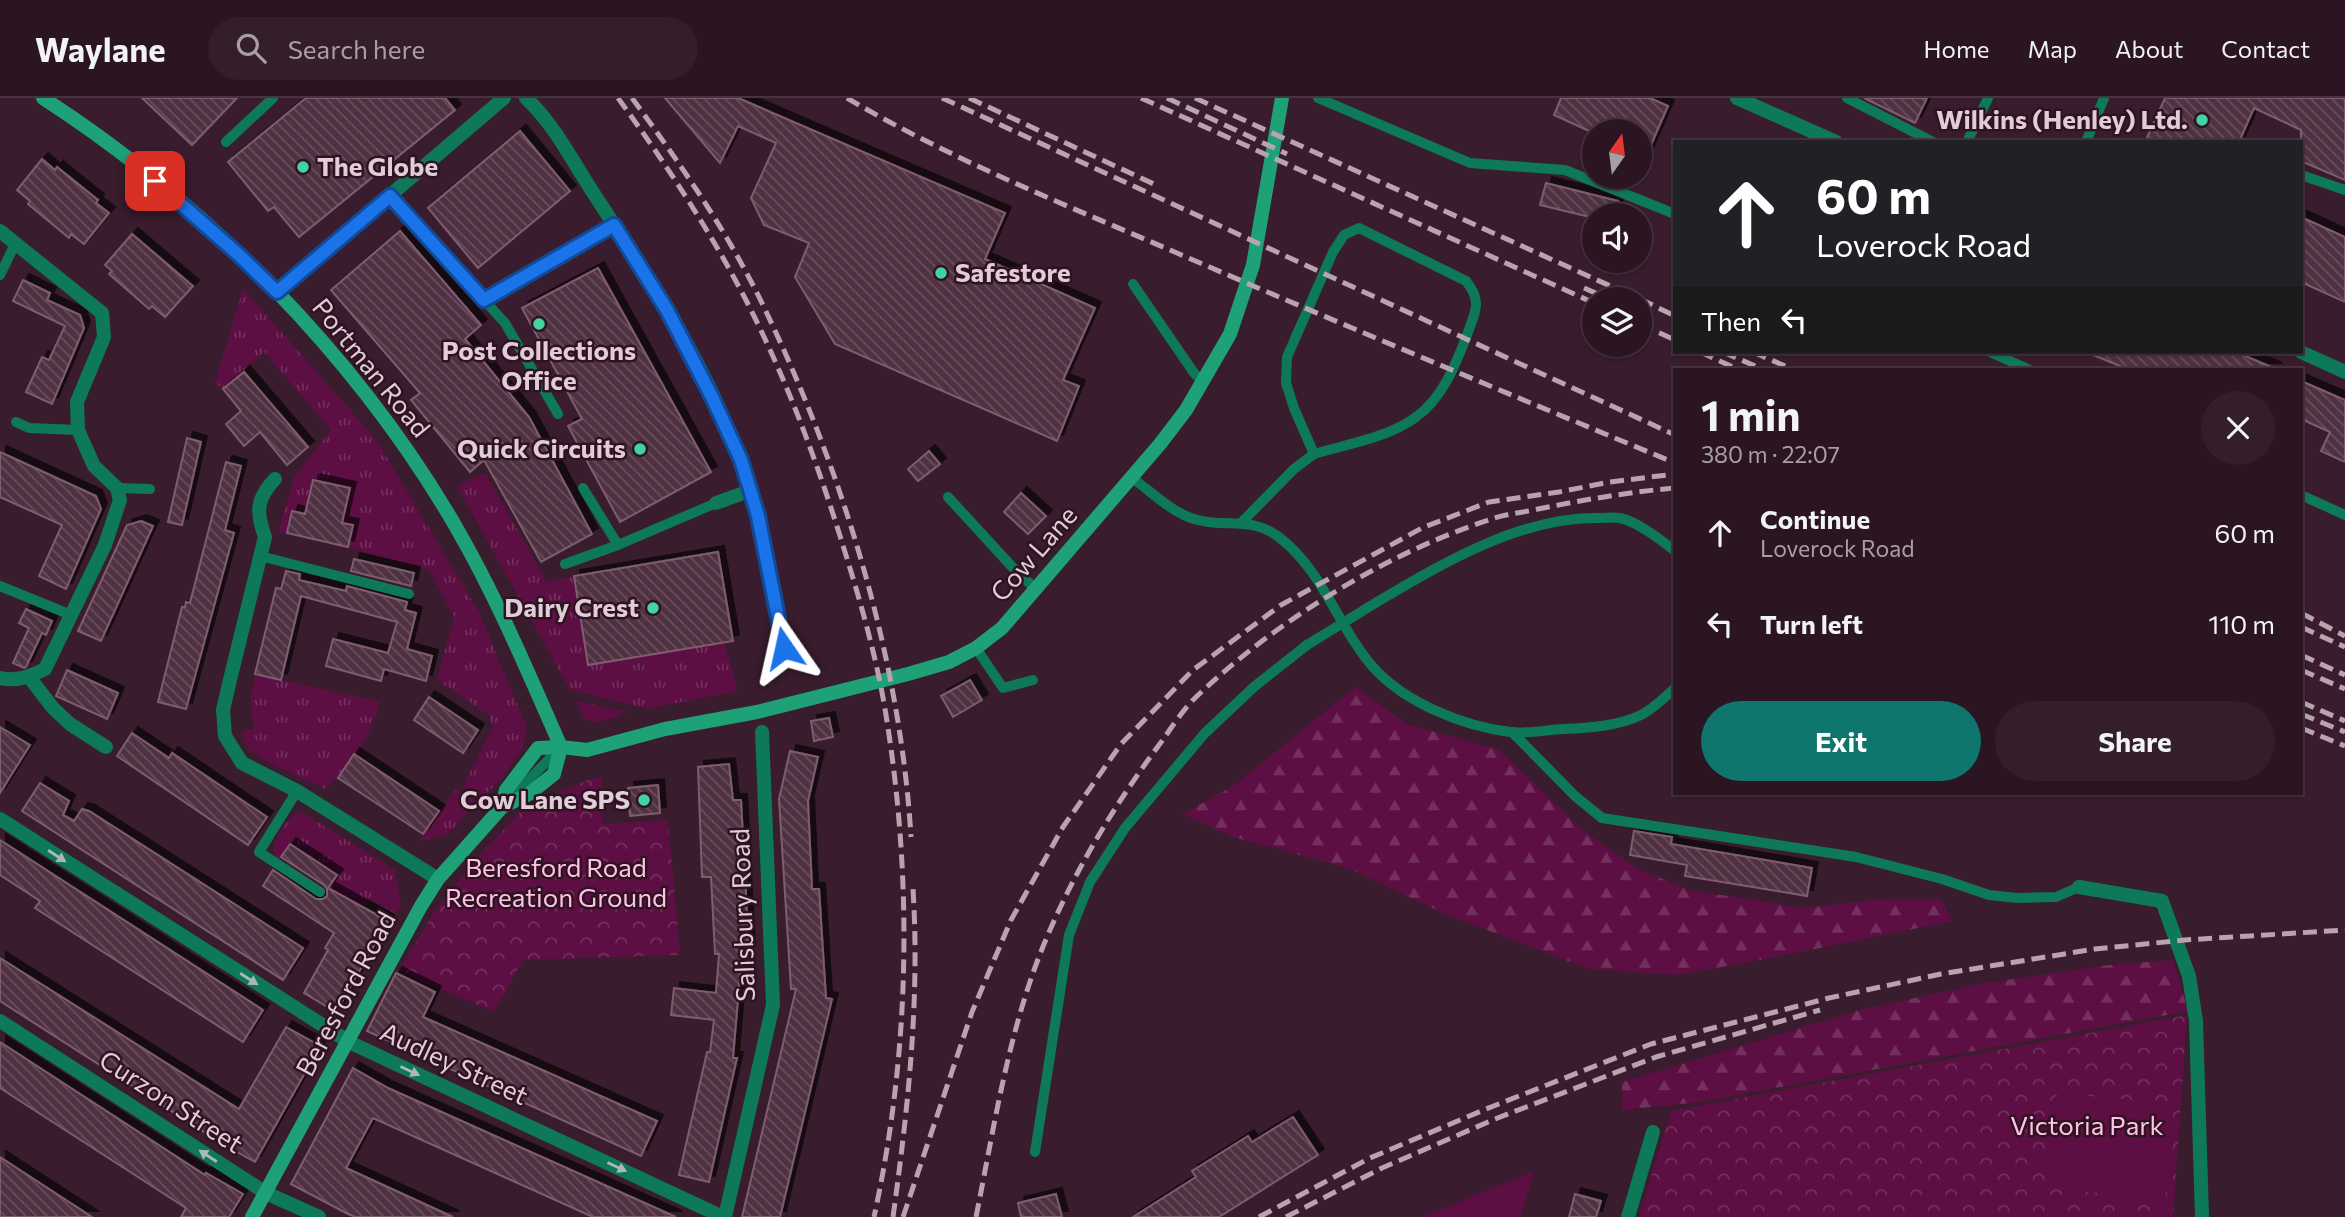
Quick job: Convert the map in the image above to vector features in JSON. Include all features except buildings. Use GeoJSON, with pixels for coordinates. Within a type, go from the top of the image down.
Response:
{"type":"FeatureCollection","features":[{"type":"Feature","properties":{"kind":"street","name":"Portman Road"},"geometry":{"type":"LineString","coordinates":[[43,98],[137,166],[230,247],[277,292],[365,394],[396,434],[438,497],[499,605],[561,747]]}},
{"type":"Feature","properties":{"kind":"street"},"geometry":{"type":"LineString","coordinates":[[277,292],[504,98]]}},
{"type":"Feature","properties":{"kind":"street"},"geometry":{"type":"LineString","coordinates":[[526,98],[561,143],[658,293],[704,379],[736,449],[749,491],[716,503]]}},
{"type":"Feature","properties":{"kind":"street","name":"Cow Lane"},"geometry":{"type":"LineString","coordinates":[[561,747],[587,750],[665,729],[757,712],[908,674],[949,662],[976,648],[1002,628],[1132,478],[1186,410],[1230,334],[1253,265],[1282,98]]}},
{"type":"Feature","properties":{"kind":"street"},"geometry":{"type":"LineString","coordinates":[[1737,98],[1832,140]]}},
{"type":"Feature","properties":{"kind":"street"},"geometry":{"type":"LineString","coordinates":[[0,231],[102,313],[104,337],[77,402],[78,430],[94,466],[117,488],[120,500],[105,545],[45,669],[29,677],[8,680],[0,678]]}},
{"type":"Feature","properties":{"kind":"street"},"geometry":{"type":"LineString","coordinates":[[2303,353],[2345,372]]}},
{"type":"Feature","properties":{"kind":"street"},"geometry":{"type":"LineString","coordinates":[[275,480],[263,492],[259,518],[265,537],[223,710],[225,737],[242,763],[297,791],[438,879]]}},
{"type":"Feature","properties":{"kind":"street"},"geometry":{"type":"LineString","coordinates":[[29,677],[52,708],[70,724],[106,747]]}},
{"type":"Feature","properties":{"kind":"street","name":"Salisbury Road"},"geometry":{"type":"LineString","coordinates":[[724,1217],[773,1005],[762,732]]}},
{"type":"Feature","properties":{"kind":"street","name":"Beresford Road"},"geometry":{"type":"LineString","coordinates":[[252,1217],[438,879],[502,807],[529,794],[554,774],[561,747],[538,748],[506,790],[502,807]]}},
{"type":"Feature","properties":{"kind":"street","name":"Audley Street"},"geometry":{"type":"LineString","coordinates":[[0,819],[349,1042],[724,1217]]}},
{"type":"Feature","properties":{"kind":"street"},"geometry":{"type":"LineString","coordinates":[[2079,887],[2162,901],[2189,976],[2196,1021],[2202,1217]]}},
{"type":"Feature","properties":{"kind":"street","name":"Curzon Street"},"geometry":{"type":"LineString","coordinates":[[0,1021],[266,1193],[319,1217]]}},
{"type":"Feature","properties":{"kind":"street"},"geometry":{"type":"LineString","coordinates":[[1628,1217],[1653,1132]]}},
{"type":"Feature","properties":{"kind":"lane"},"geometry":{"type":"LineString","coordinates":[[226,142],[273,98]]}},
{"type":"Feature","properties":{"kind":"lane"},"geometry":{"type":"LineString","coordinates":[[1318,98],[1471,163],[1564,170],[1673,213]]}},
{"type":"Feature","properties":{"kind":"lane"},"geometry":{"type":"LineString","coordinates":[[1847,98],[1929,140]]}},
{"type":"Feature","properties":{"kind":"lane"},"geometry":{"type":"LineString","coordinates":[[1968,140],[1989,98]]}},
{"type":"Feature","properties":{"kind":"lane"},"geometry":{"type":"LineString","coordinates":[[2087,140],[2105,98]]}},
{"type":"Feature","properties":{"kind":"lane"},"geometry":{"type":"LineString","coordinates":[[2303,176],[2345,190]]}},
{"type":"Feature","properties":{"kind":"lane"},"geometry":{"type":"LineString","coordinates":[[390,196],[505,323],[558,414]]}},
{"type":"Feature","properties":{"kind":"lane"},"geometry":{"type":"LineString","coordinates":[[484,300],[614,225]]}},
{"type":"Feature","properties":{"kind":"lane"},"geometry":{"type":"LineString","coordinates":[[1242,522],[1294,469],[1314,454],[1393,430],[1415,418],[1431,405],[1458,358],[1478,302],[1475,292],[1466,281],[1359,228],[1344,235],[1333,251],[1287,357],[1286,383],[1314,454]]}},
{"type":"Feature","properties":{"kind":"lane"},"geometry":{"type":"LineString","coordinates":[[0,275],[15,244]]}},
{"type":"Feature","properties":{"kind":"lane"},"geometry":{"type":"LineString","coordinates":[[1133,284],[1203,382]]}},
{"type":"Feature","properties":{"kind":"lane"},"geometry":{"type":"LineString","coordinates":[[1994,354],[2026,368]]}},
{"type":"Feature","properties":{"kind":"lane"},"geometry":{"type":"LineString","coordinates":[[16,422],[29,428],[78,430]]}},
{"type":"Feature","properties":{"kind":"lane"},"geometry":{"type":"LineString","coordinates":[[1132,478],[1177,512],[1221,523],[1242,522],[1260,526],[1278,536],[1309,567],[1355,644],[1375,669],[1417,701],[1449,715],[1512,732],[1592,728],[1642,715],[1673,690]]}},
{"type":"Feature","properties":{"kind":"lane"},"geometry":{"type":"LineString","coordinates":[[117,488],[150,489]]}},
{"type":"Feature","properties":{"kind":"lane"},"geometry":{"type":"LineString","coordinates":[[583,488],[618,545]]}},
{"type":"Feature","properties":{"kind":"lane"},"geometry":{"type":"LineString","coordinates":[[749,491],[758,516],[784,648]]}},
{"type":"Feature","properties":{"kind":"lane"},"geometry":{"type":"LineString","coordinates":[[2303,496],[2345,515]]}},
{"type":"Feature","properties":{"kind":"lane"},"geometry":{"type":"LineString","coordinates":[[948,497],[1036,589]]}},
{"type":"Feature","properties":{"kind":"lane"},"geometry":{"type":"LineString","coordinates":[[565,564],[618,545],[716,503]]}},
{"type":"Feature","properties":{"kind":"lane"},"geometry":{"type":"LineString","coordinates":[[1035,1152],[1069,935],[1090,881],[1125,828],[1205,733],[1255,686],[1307,645],[1433,569],[1503,537],[1559,521],[1591,517],[1621,518],[1659,537],[1673,549]]}},
{"type":"Feature","properties":{"kind":"lane"},"geometry":{"type":"LineString","coordinates":[[260,556],[408,594]]}},
{"type":"Feature","properties":{"kind":"lane"},"geometry":{"type":"LineString","coordinates":[[0,586],[71,615]]}},
{"type":"Feature","properties":{"kind":"lane"},"geometry":{"type":"LineString","coordinates":[[976,648],[1003,688],[1033,680]]}},
{"type":"Feature","properties":{"kind":"lane"},"geometry":{"type":"LineString","coordinates":[[1512,732],[1575,796],[1602,818],[1856,857],[1998,896],[2056,897],[2079,887]]}},
{"type":"Feature","properties":{"kind":"lane"},"geometry":{"type":"LineString","coordinates":[[297,791],[259,852],[320,892]]}},
{"type":"Feature","properties":{"kind":"green space"},"geometry":{"type":"Polygon","coordinates":[[[243,289],[376,439],[480,614],[527,728],[523,748],[501,779],[480,800],[463,786],[493,727],[489,715],[437,680],[454,617],[430,571],[348,547],[353,525],[332,520],[349,487],[314,480],[311,490],[315,517],[292,511],[287,533],[278,534],[294,477],[331,430],[264,352],[223,389],[215,383],[243,289]]]}},
{"type":"Feature","properties":{"kind":"green space"},"geometry":{"type":"Polygon","coordinates":[[[485,473],[547,582],[574,576],[588,665],[724,642],[738,691],[646,709],[570,690],[457,486],[485,473]]]}},
{"type":"Feature","properties":{"kind":"green space"},"geometry":{"type":"Polygon","coordinates":[[[255,674],[380,702],[359,749],[325,789],[269,763],[249,750],[241,732],[253,729],[251,695],[255,674]]]}},
{"type":"Feature","properties":{"kind":"green space"},"geometry":{"type":"Polygon","coordinates":[[[1355,687],[1407,724],[1499,750],[1581,829],[1638,869],[1689,890],[1804,908],[1872,900],[1941,899],[1952,921],[1678,975],[1589,969],[1445,914],[1348,868],[1233,837],[1183,814],[1235,785],[1355,687]]]}},
{"type":"Feature","properties":{"kind":"green space"},"geometry":{"type":"Polygon","coordinates":[[[576,701],[627,712],[598,723],[585,720],[576,701]]]}},
{"type":"Feature","properties":{"kind":"green space","name":"Beresford Road Recreation Ground"},"geometry":{"type":"Polygon","coordinates":[[[602,777],[603,824],[668,820],[680,955],[523,960],[494,1012],[399,971],[434,912],[473,862],[524,808],[590,779],[602,777]]]}},
{"type":"Feature","properties":{"kind":"green space"},"geometry":{"type":"Polygon","coordinates":[[[456,788],[475,802],[475,805],[447,835],[419,841],[456,788]]]}},
{"type":"Feature","properties":{"kind":"green space"},"geometry":{"type":"Polygon","coordinates":[[[300,811],[395,870],[401,906],[396,914],[369,898],[363,908],[328,889],[336,875],[290,845],[278,860],[273,855],[281,830],[300,811]]]}},
{"type":"Feature","properties":{"kind":"green space"},"geometry":{"type":"Polygon","coordinates":[[[2173,960],[2188,1011],[1700,1102],[1622,1110],[1622,1082],[1860,1010],[1985,983],[2109,965],[2173,960]]]}},
{"type":"Feature","properties":{"kind":"green space","name":"Victoria Park"},"geometry":{"type":"Polygon","coordinates":[[[2187,1015],[2173,1217],[1639,1217],[1671,1111],[2187,1015]]]}},
{"type":"Feature","properties":{"kind":"green space"},"geometry":{"type":"Polygon","coordinates":[[[2057,1093],[2174,1104],[2165,1199],[2048,1188],[2057,1093]]]}},
{"type":"Feature","properties":{"kind":"green space"},"geometry":{"type":"Polygon","coordinates":[[[1534,1171],[1521,1217],[1422,1217],[1534,1171]]]}},
{"type":"Feature","properties":{"kind":"railway"},"geometry":{"type":"LineString","coordinates":[[618,98],[703,225],[734,277],[775,361],[799,418],[830,506],[859,598],[875,661],[884,703],[900,831],[904,960],[895,1089],[874,1217]]}},
{"type":"Feature","properties":{"kind":"railway"},"geometry":{"type":"LineString","coordinates":[[632,98],[667,146],[732,247],[760,299],[816,427],[840,493],[879,630],[905,768],[911,837]]}},
{"type":"Feature","properties":{"kind":"railway"},"geometry":{"type":"LineString","coordinates":[[847,98],[927,142],[1051,199],[1673,462]]}},
{"type":"Feature","properties":{"kind":"railway"},"geometry":{"type":"LineString","coordinates":[[942,98],[1673,434]]}},
{"type":"Feature","properties":{"kind":"railway"},"geometry":{"type":"LineString","coordinates":[[969,98],[1156,185]]}},
{"type":"Feature","properties":{"kind":"railway"},"geometry":{"type":"LineString","coordinates":[[1141,98],[1582,298]]}},
{"type":"Feature","properties":{"kind":"railway"},"geometry":{"type":"LineString","coordinates":[[1167,98],[1287,154]]}},
{"type":"Feature","properties":{"kind":"railway"},"geometry":{"type":"LineString","coordinates":[[1195,98],[1612,287]]}},
{"type":"Feature","properties":{"kind":"railway"},"geometry":{"type":"LineString","coordinates":[[1652,305],[1673,315]]}},
{"type":"Feature","properties":{"kind":"railway"},"geometry":{"type":"LineString","coordinates":[[1652,329],[1673,339]]}},
{"type":"Feature","properties":{"kind":"railway"},"geometry":{"type":"LineString","coordinates":[[1704,354],[1735,368]]}},
{"type":"Feature","properties":{"kind":"railway"},"geometry":{"type":"LineString","coordinates":[[1728,354],[1760,368]]}},
{"type":"Feature","properties":{"kind":"railway"},"geometry":{"type":"LineString","coordinates":[[1758,354],[1790,368]]}},
{"type":"Feature","properties":{"kind":"railway"},"geometry":{"type":"LineString","coordinates":[[903,1217],[972,1012],[1011,920],[1063,827],[1121,744],[1193,670],[1281,605],[1422,528],[1489,502],[1673,474]]}},
{"type":"Feature","properties":{"kind":"railway"},"geometry":{"type":"LineString","coordinates":[[976,1217],[1013,1040],[1047,937],[1084,860],[1113,811],[1192,701],[1257,645],[1331,594],[1449,534],[1501,516],[1673,488]]}},
{"type":"Feature","properties":{"kind":"railway"},"geometry":{"type":"LineString","coordinates":[[2303,614],[2345,636]]}},
{"type":"Feature","properties":{"kind":"railway"},"geometry":{"type":"LineString","coordinates":[[2303,628],[2345,647]]}},
{"type":"Feature","properties":{"kind":"railway"},"geometry":{"type":"LineString","coordinates":[[2303,656],[2345,675]]}},
{"type":"Feature","properties":{"kind":"railway"},"geometry":{"type":"LineString","coordinates":[[2303,671],[2345,689]]}},
{"type":"Feature","properties":{"kind":"railway"},"geometry":{"type":"LineString","coordinates":[[2303,703],[2345,721]]}},
{"type":"Feature","properties":{"kind":"railway"},"geometry":{"type":"LineString","coordinates":[[2303,715],[2345,732]]}},
{"type":"Feature","properties":{"kind":"railway"},"geometry":{"type":"LineString","coordinates":[[2303,729],[2345,746]]}},
{"type":"Feature","properties":{"kind":"railway"},"geometry":{"type":"LineString","coordinates":[[893,1217],[914,1013],[913,889]]}},
{"type":"Feature","properties":{"kind":"railway"},"geometry":{"type":"LineString","coordinates":[[1259,1217],[1370,1158],[1651,1044],[1829,998],[1941,974],[2095,949],[2185,940],[2345,930]]}},
{"type":"Feature","properties":{"kind":"railway"},"geometry":{"type":"LineString","coordinates":[[1286,1217],[1382,1168],[1495,1119],[1656,1057],[1820,1010]]}},
{"type":"Feature","properties":{"kind":"place","name":"Wilkins (Henley) Ltd."},"geometry":{"type":"Point","coordinates":[2202,120]}},
{"type":"Feature","properties":{"kind":"place","name":"The Globe"},"geometry":{"type":"Point","coordinates":[303,167]}},
{"type":"Feature","properties":{"kind":"place","name":"Safestore"},"geometry":{"type":"Point","coordinates":[941,273]}},
{"type":"Feature","properties":{"kind":"place","name":"Post Collections Office"},"geometry":{"type":"Point","coordinates":[539,324]}},
{"type":"Feature","properties":{"kind":"place","name":"Quick Circuits"},"geometry":{"type":"Point","coordinates":[640,449]}},
{"type":"Feature","properties":{"kind":"place","name":"Dairy Crest"},"geometry":{"type":"Point","coordinates":[653,608]}},
{"type":"Feature","properties":{"kind":"place","name":"Cow Lane SPS"},"geometry":{"type":"Point","coordinates":[644,800]}},
{"type":"Feature","properties":{"kind":"route"},"geometry":{"type":"LineString","coordinates":[[155,181],[277,292],[390,196],[484,300],[614,225],[658,293],[741,460],[758,516],[784,648]]}}]}
